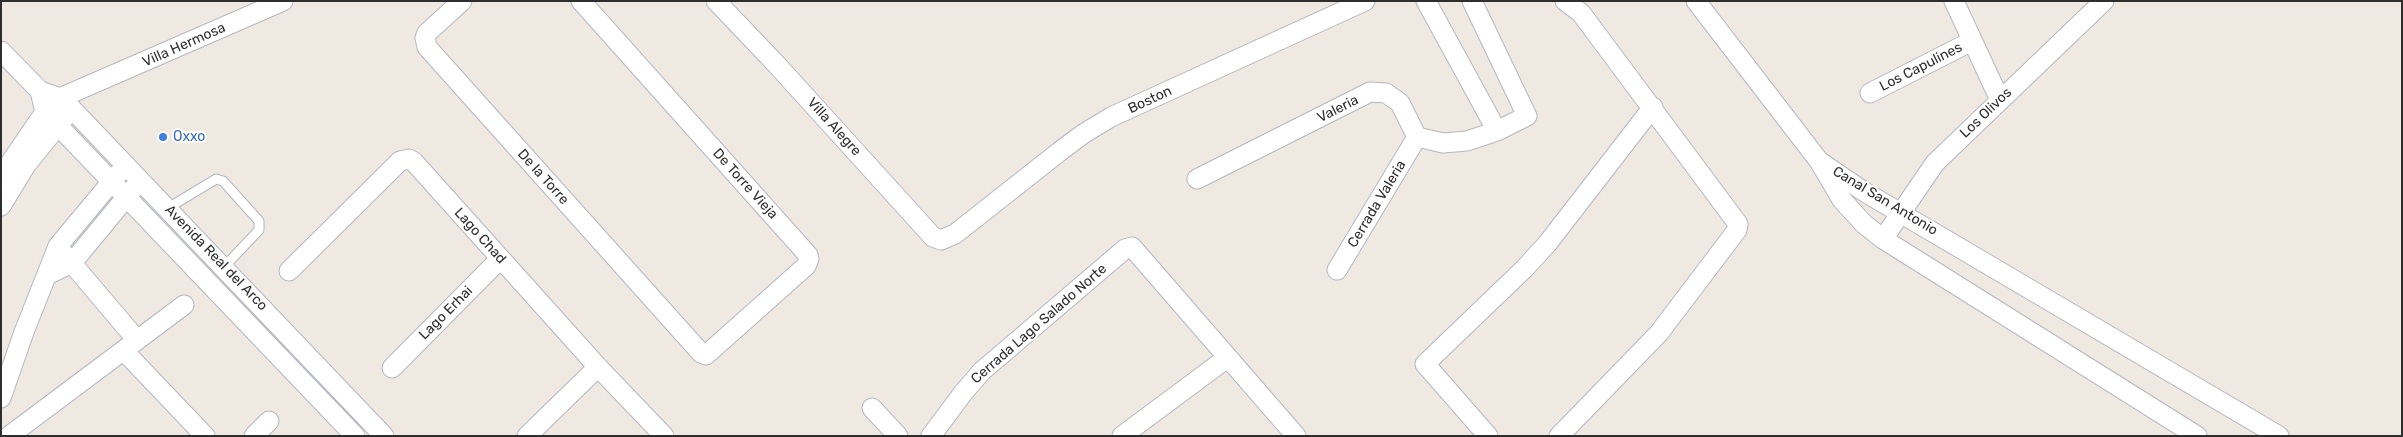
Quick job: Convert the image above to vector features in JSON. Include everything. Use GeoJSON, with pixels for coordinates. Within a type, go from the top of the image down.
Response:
{"type":"FeatureCollection","features":[{"type":"Feature","properties":{"kind":"street","name":"Villa Hermosa"},"geometry":{"type":"LineString","coordinates":[[1,176],[51,118],[84,89],[283,1]]}},
{"type":"Feature","properties":{"kind":"street","name":"De la Torre"},"geometry":{"type":"LineString","coordinates":[[462,1],[427,33],[425,38],[427,48],[702,353]]}},
{"type":"Feature","properties":{"kind":"street","name":"De Torre Vieja"},"geometry":{"type":"LineString","coordinates":[[581,1],[808,255],[809,259],[806,266],[709,354],[702,353]]}},
{"type":"Feature","properties":{"kind":"street","name":"Villa Alegre"},"geometry":{"type":"LineString","coordinates":[[716,1],[777,65],[933,237],[947,239],[955,234]]}},
{"type":"Feature","properties":{"kind":"street","name":"Boston"},"geometry":{"type":"LineString","coordinates":[[955,234],[1065,147],[1111,117],[1365,1]]}},
{"type":"Feature","properties":{"kind":"street"},"geometry":{"type":"LineString","coordinates":[[1426,1],[1497,131]]}},
{"type":"Feature","properties":{"kind":"street"},"geometry":{"type":"LineString","coordinates":[[1417,138],[1443,142],[1467,141],[1497,131],[1527,116],[1472,1]]}},
{"type":"Feature","properties":{"kind":"street"},"geometry":{"type":"LineString","coordinates":[[1559,436],[1659,333],[1737,230],[1737,219],[1580,7],[1565,1]]}},
{"type":"Feature","properties":{"kind":"street"},"geometry":{"type":"LineString","coordinates":[[1696,1],[1819,161]]}},
{"type":"Feature","properties":{"kind":"street"},"geometry":{"type":"LineString","coordinates":[[1954,1],[2000,100]]}},
{"type":"Feature","properties":{"kind":"street","name":"Los Olivos"},"geometry":{"type":"LineString","coordinates":[[1883,240],[1935,163],[2100,3]]}},
{"type":"Feature","properties":{"kind":"street","name":"Los Capulines"},"geometry":{"type":"LineString","coordinates":[[1870,94],[1972,42]]}},
{"type":"Feature","properties":{"kind":"street","name":"Avenida Real del Arco"},"geometry":{"type":"LineString","coordinates":[[1,51],[40,91],[66,103],[384,436]]}},
{"type":"Feature","properties":{"kind":"street"},"geometry":{"type":"LineString","coordinates":[[40,91],[51,118]]}},
{"type":"Feature","properties":{"kind":"street","name":"Valeria"},"geometry":{"type":"LineString","coordinates":[[1197,179],[1370,92],[1386,93],[1400,103],[1417,138]]}},
{"type":"Feature","properties":{"kind":"street"},"geometry":{"type":"LineString","coordinates":[[1488,436],[1426,367],[1426,363],[1524,269],[1547,244],[1653,107]]}},
{"type":"Feature","properties":{"kind":"street","name":"Villa Hermosa"},"geometry":{"type":"LineString","coordinates":[[1,206],[51,118]]}},
{"type":"Feature","properties":{"kind":"street","name":"Avenida Real del Arco"},"geometry":{"type":"LineString","coordinates":[[51,118],[125,198],[355,436]]}},
{"type":"Feature","properties":{"kind":"street","name":"Cerrada Valeria"},"geometry":{"type":"LineString","coordinates":[[1337,270],[1417,138]]}},
{"type":"Feature","properties":{"kind":"street","name":"Lago Chad"},"geometry":{"type":"LineString","coordinates":[[289,271],[400,161],[404,159],[414,162],[598,367],[664,436]]}},
{"type":"Feature","properties":{"kind":"street","name":"Canal San Antonio"},"geometry":{"type":"LineString","coordinates":[[1819,161],[1864,191],[2279,436]]}},
{"type":"Feature","properties":{"kind":"street","name":"Canal San Antonio"},"geometry":{"type":"LineString","coordinates":[[1819,161],[1842,200],[1864,224],[1883,240],[2197,436]]}},
{"type":"Feature","properties":{"kind":"street"},"geometry":{"type":"LineString","coordinates":[[1,398],[24,332],[58,246],[126,165]]}},
{"type":"Feature","properties":{"kind":"street"},"geometry":{"type":"LineString","coordinates":[[47,275],[72,263],[141,180]]}},
{"type":"Feature","properties":{"kind":"street"},"geometry":{"type":"LineString","coordinates":[[58,246],[131,345],[205,436]]}},
{"type":"Feature","properties":{"kind":"street","name":"Cerrada Lago Salado Norte"},"geometry":{"type":"LineString","coordinates":[[931,436],[963,392],[982,371],[1124,249],[1132,247],[1135,250],[1227,358]]}},
{"type":"Feature","properties":{"kind":"street","name":"Lago Erhai"},"geometry":{"type":"LineString","coordinates":[[392,368],[500,259]]}},
{"type":"Feature","properties":{"kind":"street"},"geometry":{"type":"LineString","coordinates":[[9,436],[184,305]]}},
{"type":"Feature","properties":{"kind":"street"},"geometry":{"type":"LineString","coordinates":[[1122,436],[1227,358],[1296,436]]}},
{"type":"Feature","properties":{"kind":"street"},"geometry":{"type":"LineString","coordinates":[[527,436],[598,367]]}},
{"type":"Feature","properties":{"kind":"street"},"geometry":{"type":"LineString","coordinates":[[317,395],[332,381]]}},
{"type":"Feature","properties":{"kind":"street"},"geometry":{"type":"LineString","coordinates":[[872,408],[898,436]]}},
{"type":"Feature","properties":{"kind":"street"},"geometry":{"type":"LineString","coordinates":[[254,436],[269,421]]}},
{"type":"Feature","properties":{"kind":"lane"},"geometry":{"type":"LineString","coordinates":[[168,208],[216,179],[223,181],[259,222],[258,230],[224,267]]}},
{"type":"Feature","properties":{"kind":"place","name":"Oxxo"},"geometry":{"type":"Point","coordinates":[163,137]}}]}
